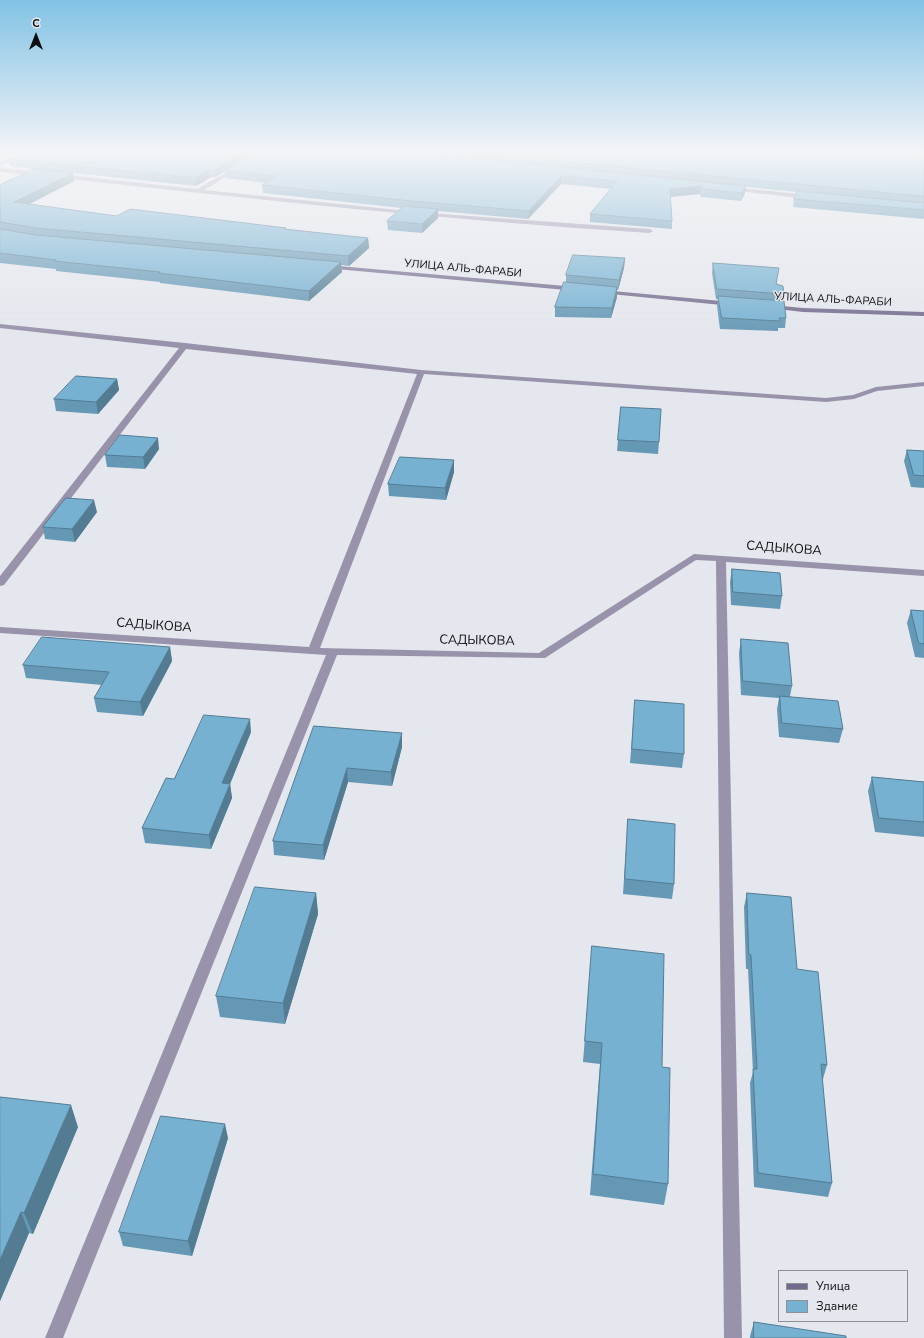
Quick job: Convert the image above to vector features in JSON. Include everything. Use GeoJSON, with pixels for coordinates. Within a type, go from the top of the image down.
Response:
{"type":"FeatureCollection","features":[{"type":"Feature","properties":{"kind":"main road","name":"УЛИЦА АЛЬ-ФАРАБИ"},"geometry":{"type":"LineString","coordinates":[[317,266],[588,290]]}},
{"type":"Feature","properties":{"kind":"main road"},"geometry":{"type":"LineString","coordinates":[[596,291],[739,304]]}},
{"type":"Feature","properties":{"kind":"main road","name":"УЛИЦА АЛЬ-ФАРАБИ"},"geometry":{"type":"LineString","coordinates":[[763,306],[803,310],[924,314]]}},
{"type":"Feature","properties":{"kind":"street"},"geometry":{"type":"LineString","coordinates":[[422,213],[563,226],[650,231]]}},
{"type":"Feature","properties":{"kind":"street"},"geometry":{"type":"LineString","coordinates":[[0,326],[185,345],[421,372],[826,400],[854,397],[876,389],[924,384]]}},
{"type":"Feature","properties":{"kind":"street"},"geometry":{"type":"LineString","coordinates":[[0,583],[185,345]]}},
{"type":"Feature","properties":{"kind":"street"},"geometry":{"type":"LineString","coordinates":[[313,651],[421,372]]}},
{"type":"Feature","properties":{"kind":"street","name":"САДЫКОВА"},"geometry":{"type":"LineString","coordinates":[[0,630],[333,652],[540,656],[694,557],[924,573]]}},
{"type":"Feature","properties":{"kind":"street"},"geometry":{"type":"LineString","coordinates":[[721,559],[734,1338]]}},
{"type":"Feature","properties":{"kind":"street"},"geometry":{"type":"LineString","coordinates":[[54,1338],[333,652]]}},
{"type":"Feature","properties":{"kind":"building"},"geometry":{"type":"Polygon","coordinates":[[[0,213],[98,213],[117,216],[122,213],[166,213],[286,228],[284,229],[368,238],[348,256],[36,228],[0,222],[0,213]]]}},
{"type":"Feature","properties":{"kind":"building"},"geometry":{"type":"Polygon","coordinates":[[[396,213],[433,213],[422,224],[387,221],[396,213]]]}},
{"type":"Feature","properties":{"kind":"building"},"geometry":{"type":"Polygon","coordinates":[[[672,213],[672,221],[590,214],[672,213]]]}},
{"type":"Feature","properties":{"kind":"building"},"geometry":{"type":"Polygon","coordinates":[[[0,229],[36,235],[341,262],[309,291],[158,273],[160,272],[54,261],[56,260],[0,253],[0,229]]]}},
{"type":"Feature","properties":{"kind":"building"},"geometry":{"type":"Polygon","coordinates":[[[573,255],[625,258],[619,280],[566,275],[573,255]]]}},
{"type":"Feature","properties":{"kind":"building"},"geometry":{"type":"Polygon","coordinates":[[[713,263],[779,268],[776,284],[783,286],[784,294],[717,289],[713,263]]]}},
{"type":"Feature","properties":{"kind":"building"},"geometry":{"type":"Polygon","coordinates":[[[564,282],[617,287],[612,308],[555,307],[564,282]]]}},
{"type":"Feature","properties":{"kind":"building"},"geometry":{"type":"Polygon","coordinates":[[[718,296],[784,301],[786,318],[779,318],[780,321],[722,318],[718,296]]]}},
{"type":"Feature","properties":{"kind":"building"},"geometry":{"type":"Polygon","coordinates":[[[76,376],[117,379],[96,402],[54,399],[76,376]]]}},
{"type":"Feature","properties":{"kind":"building"},"geometry":{"type":"Polygon","coordinates":[[[621,407],[661,409],[659,442],[618,440],[621,407]]]}},
{"type":"Feature","properties":{"kind":"building"},"geometry":{"type":"Polygon","coordinates":[[[120,435],[158,438],[143,457],[105,455],[120,435]]]}},
{"type":"Feature","properties":{"kind":"building"},"geometry":{"type":"Polygon","coordinates":[[[907,450],[924,451],[924,476],[914,475],[907,450]]]}},
{"type":"Feature","properties":{"kind":"building"},"geometry":{"type":"Polygon","coordinates":[[[400,457],[454,460],[445,488],[388,484],[400,457]]]}},
{"type":"Feature","properties":{"kind":"building"},"geometry":{"type":"Polygon","coordinates":[[[66,498],[94,500],[72,529],[43,527],[66,498]]]}},
{"type":"Feature","properties":{"kind":"building"},"geometry":{"type":"Polygon","coordinates":[[[732,569],[780,573],[782,596],[733,592],[732,569]]]}},
{"type":"Feature","properties":{"kind":"building"},"geometry":{"type":"Polygon","coordinates":[[[911,610],[924,611],[924,644],[919,643],[911,610]]]}},
{"type":"Feature","properties":{"kind":"building"},"geometry":{"type":"Polygon","coordinates":[[[42,637],[170,647],[140,702],[94,698],[109,672],[23,665],[42,637]]]}},
{"type":"Feature","properties":{"kind":"building"},"geometry":{"type":"Polygon","coordinates":[[[741,639],[788,643],[792,686],[743,681],[741,639]]]}},
{"type":"Feature","properties":{"kind":"building"},"geometry":{"type":"Polygon","coordinates":[[[780,696],[838,701],[843,729],[782,723],[780,696]]]}},
{"type":"Feature","properties":{"kind":"building"},"geometry":{"type":"Polygon","coordinates":[[[635,700],[684,704],[684,754],[632,749],[635,700]]]}},
{"type":"Feature","properties":{"kind":"building"},"geometry":{"type":"Polygon","coordinates":[[[204,715],[250,719],[222,783],[230,784],[209,835],[142,828],[166,778],[174,779],[204,715]]]}},
{"type":"Feature","properties":{"kind":"building"},"geometry":{"type":"Polygon","coordinates":[[[314,726],[402,733],[391,772],[347,768],[323,845],[273,841],[314,726]]]}},
{"type":"Feature","properties":{"kind":"building"},"geometry":{"type":"Polygon","coordinates":[[[872,777],[924,782],[924,822],[879,818],[872,777]]]}},
{"type":"Feature","properties":{"kind":"building"},"geometry":{"type":"Polygon","coordinates":[[[628,819],[675,824],[674,884],[625,879],[628,819]]]}},
{"type":"Feature","properties":{"kind":"building"},"geometry":{"type":"Polygon","coordinates":[[[255,887],[316,893],[283,1003],[216,996],[255,887]]]}},
{"type":"Feature","properties":{"kind":"building"},"geometry":{"type":"Polygon","coordinates":[[[747,893],[791,897],[797,969],[818,972],[827,1065],[821,1064],[832,1183],[758,1173],[753,1069],[757,1069],[751,955],[749,954],[747,893]]]}},
{"type":"Feature","properties":{"kind":"building"},"geometry":{"type":"Polygon","coordinates":[[[592,946],[664,954],[662,1067],[670,1068],[668,1184],[593,1174],[602,1043],[585,1041],[592,946]]]}},
{"type":"Feature","properties":{"kind":"building"},"geometry":{"type":"Polygon","coordinates":[[[0,1097],[71,1105],[24,1213],[21,1212],[0,1260],[0,1097]]]}},
{"type":"Feature","properties":{"kind":"building"},"geometry":{"type":"Polygon","coordinates":[[[161,1116],[225,1124],[188,1241],[119,1232],[161,1116]]]}},
{"type":"Feature","properties":{"kind":"building"},"geometry":{"type":"Polygon","coordinates":[[[754,1322],[846,1336],[846,1338],[754,1338],[754,1322]]]}}]}
